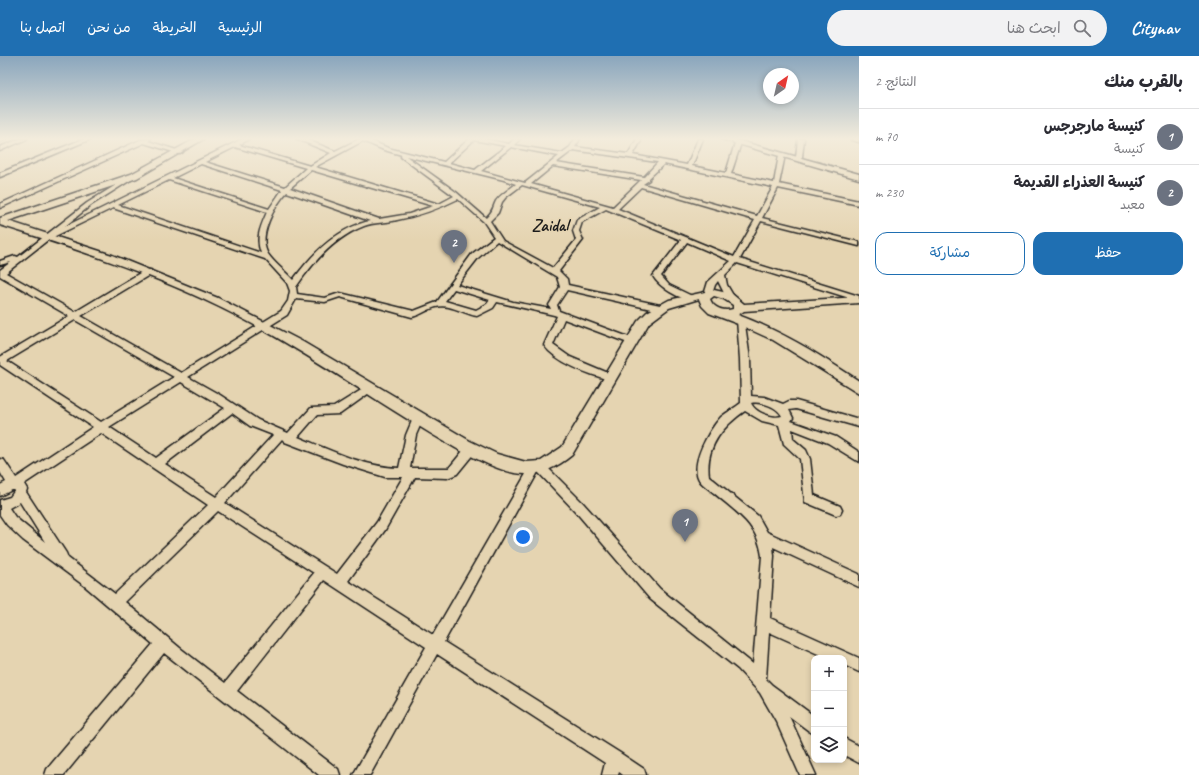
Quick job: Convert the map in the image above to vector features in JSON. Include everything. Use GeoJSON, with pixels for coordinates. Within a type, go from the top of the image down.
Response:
{"type":"FeatureCollection","features":[{"type":"Feature","properties":{"kind":"street"},"geometry":{"type":"LineString","coordinates":[[0,206],[76,173]]}},
{"type":"Feature","properties":{"kind":"street"},"geometry":{"type":"LineString","coordinates":[[141,173],[89,204],[47,237],[0,270],[181,377],[254,423],[284,437],[343,460],[385,472],[446,473],[453,471],[471,449]]}},
{"type":"Feature","properties":{"kind":"street"},"geometry":{"type":"LineString","coordinates":[[47,237],[179,173]]}},
{"type":"Feature","properties":{"kind":"street"},"geometry":{"type":"LineString","coordinates":[[235,173],[285,188],[379,221]]}},
{"type":"Feature","properties":{"kind":"street"},"geometry":{"type":"LineString","coordinates":[[304,173],[291,181],[270,211],[261,243],[269,258],[293,286],[295,296],[292,304],[284,313],[101,427],[38,470],[18,489],[10,502],[0,505],[11,521],[27,536],[116,602],[163,643],[332,775]]}},
{"type":"Feature","properties":{"kind":"street"},"geometry":{"type":"LineString","coordinates":[[326,173],[440,206]]}},
{"type":"Feature","properties":{"kind":"street"},"geometry":{"type":"LineString","coordinates":[[425,173],[458,197],[486,221],[501,242],[554,272],[565,280],[564,287],[553,306],[559,314]]}},
{"type":"Feature","properties":{"kind":"street"},"geometry":{"type":"LineString","coordinates":[[483,173],[606,207],[736,260],[859,299]]}},
{"type":"Feature","properties":{"kind":"street"},"geometry":{"type":"LineString","coordinates":[[486,221],[496,212],[499,202],[504,196],[539,173]]}},
{"type":"Feature","properties":{"kind":"street"},"geometry":{"type":"LineString","coordinates":[[606,173],[647,179]]}},
{"type":"Feature","properties":{"kind":"street"},"geometry":{"type":"LineString","coordinates":[[614,210],[653,173]]}},
{"type":"Feature","properties":{"kind":"street"},"geometry":{"type":"LineString","coordinates":[[716,173],[859,203]]}},
{"type":"Feature","properties":{"kind":"street"},"geometry":{"type":"LineString","coordinates":[[721,313],[705,304],[704,299],[707,295],[709,287],[736,260],[776,185],[778,173]]}},
{"type":"Feature","properties":{"kind":"street"},"geometry":{"type":"LineString","coordinates":[[843,173],[859,177]]}},
{"type":"Feature","properties":{"kind":"street"},"geometry":{"type":"LineString","coordinates":[[0,222],[134,176]]}},
{"type":"Feature","properties":{"kind":"street"},"geometry":{"type":"LineString","coordinates":[[168,178],[270,211]]}},
{"type":"Feature","properties":{"kind":"street"},"geometry":{"type":"LineString","coordinates":[[641,185],[759,219],[859,244]]}},
{"type":"Feature","properties":{"kind":"street"},"geometry":{"type":"LineString","coordinates":[[293,286],[316,257],[332,242],[360,226],[379,221],[402,218],[440,206],[458,197]]}},
{"type":"Feature","properties":{"kind":"street"},"geometry":{"type":"LineString","coordinates":[[113,206],[269,258]]}},
{"type":"Feature","properties":{"kind":"street"},"geometry":{"type":"LineString","coordinates":[[554,272],[580,240],[576,231],[580,221],[606,207]]}},
{"type":"Feature","properties":{"kind":"street"},"geometry":{"type":"LineString","coordinates":[[0,222],[148,272],[228,307],[265,326],[456,442],[495,459],[537,469],[548,466],[567,451],[644,321],[663,306],[690,297],[718,294],[764,306],[859,299]]}},
{"type":"Feature","properties":{"kind":"street"},"geometry":{"type":"LineString","coordinates":[[295,296],[325,300],[340,295],[412,314],[422,313],[439,304],[475,256],[497,238]]}},
{"type":"Feature","properties":{"kind":"street"},"geometry":{"type":"LineString","coordinates":[[685,240],[657,276],[659,281],[664,285],[690,297]]}},
{"type":"Feature","properties":{"kind":"street"},"geometry":{"type":"LineString","coordinates":[[148,272],[0,361],[435,645],[612,767],[638,775]]}},
{"type":"Feature","properties":{"kind":"street"},"geometry":{"type":"LineString","coordinates":[[721,274],[723,285],[731,297],[738,303],[743,316],[746,404],[748,409],[756,415],[783,422],[832,440],[859,458]]}},
{"type":"Feature","properties":{"kind":"street"},"geometry":{"type":"LineString","coordinates":[[453,286],[495,299],[559,314],[631,341]]}},
{"type":"Feature","properties":{"kind":"street"},"geometry":{"type":"LineString","coordinates":[[564,287],[663,306],[743,316],[802,351],[859,388]]}},
{"type":"Feature","properties":{"kind":"street"},"geometry":{"type":"LineString","coordinates":[[439,304],[452,305],[477,313],[490,306],[495,299]]}},
{"type":"Feature","properties":{"kind":"street"},"geometry":{"type":"LineString","coordinates":[[743,316],[764,306]]}},
{"type":"Feature","properties":{"kind":"street"},"geometry":{"type":"LineString","coordinates":[[559,314],[550,337],[548,345],[550,348],[560,355],[610,377]]}},
{"type":"Feature","properties":{"kind":"street"},"geometry":{"type":"LineString","coordinates":[[116,602],[284,437],[315,411],[336,411],[369,389]]}},
{"type":"Feature","properties":{"kind":"street"},"geometry":{"type":"LineString","coordinates":[[783,422],[788,418],[783,409],[757,399],[749,400],[737,413],[727,417],[719,426],[711,438],[702,469],[704,478],[754,520],[766,541],[768,556],[763,622],[762,684],[781,716],[808,775]]}},
{"type":"Feature","properties":{"kind":"street"},"geometry":{"type":"LineString","coordinates":[[783,409],[789,405],[796,405],[859,423]]}},
{"type":"Feature","properties":{"kind":"street"},"geometry":{"type":"LineString","coordinates":[[157,464],[232,408]]}},
{"type":"Feature","properties":{"kind":"street"},"geometry":{"type":"LineString","coordinates":[[339,583],[381,526],[408,473],[411,435],[418,419]]}},
{"type":"Feature","properties":{"kind":"street"},"geometry":{"type":"LineString","coordinates":[[783,422],[787,430],[788,441],[802,453],[805,459],[809,498],[836,510]]}},
{"type":"Feature","properties":{"kind":"street"},"geometry":{"type":"LineString","coordinates":[[0,463],[66,564]]}},
{"type":"Feature","properties":{"kind":"street"},"geometry":{"type":"LineString","coordinates":[[361,775],[537,469]]}},
{"type":"Feature","properties":{"kind":"street"},"geometry":{"type":"LineString","coordinates":[[537,469],[579,507],[655,594],[743,664],[762,684],[811,724]]}},
{"type":"Feature","properties":{"kind":"street"},"geometry":{"type":"LineString","coordinates":[[0,491],[18,489]]}},
{"type":"Feature","properties":{"kind":"street"},"geometry":{"type":"LineString","coordinates":[[763,536],[859,581]]}},
{"type":"Feature","properties":{"kind":"street"},"geometry":{"type":"LineString","coordinates":[[226,693],[323,572]]}},
{"type":"Feature","properties":{"kind":"street"},"geometry":{"type":"LineString","coordinates":[[763,622],[837,655]]}},
{"type":"Feature","properties":{"kind":"street"},"geometry":{"type":"LineString","coordinates":[[53,775],[163,643]]}},
{"type":"Feature","properties":{"kind":"street"},"geometry":{"type":"LineString","coordinates":[[847,659],[859,665]]}},
{"type":"Feature","properties":{"kind":"street"},"geometry":{"type":"LineString","coordinates":[[847,748],[859,755]]}},
{"type":"Feature","properties":{"kind":"place","name":"كنيسة العذراء القديمة"},"geometry":{"type":"Point","coordinates":[454,263]}},
{"type":"Feature","properties":{"kind":"place","name":"كنيسة مارجرجس"},"geometry":{"type":"Point","coordinates":[685,542]}},
{"type":"Feature","properties":{"kind":"district","name":"Zaidal"},"geometry":{"type":"Point","coordinates":[550,225]}}]}
